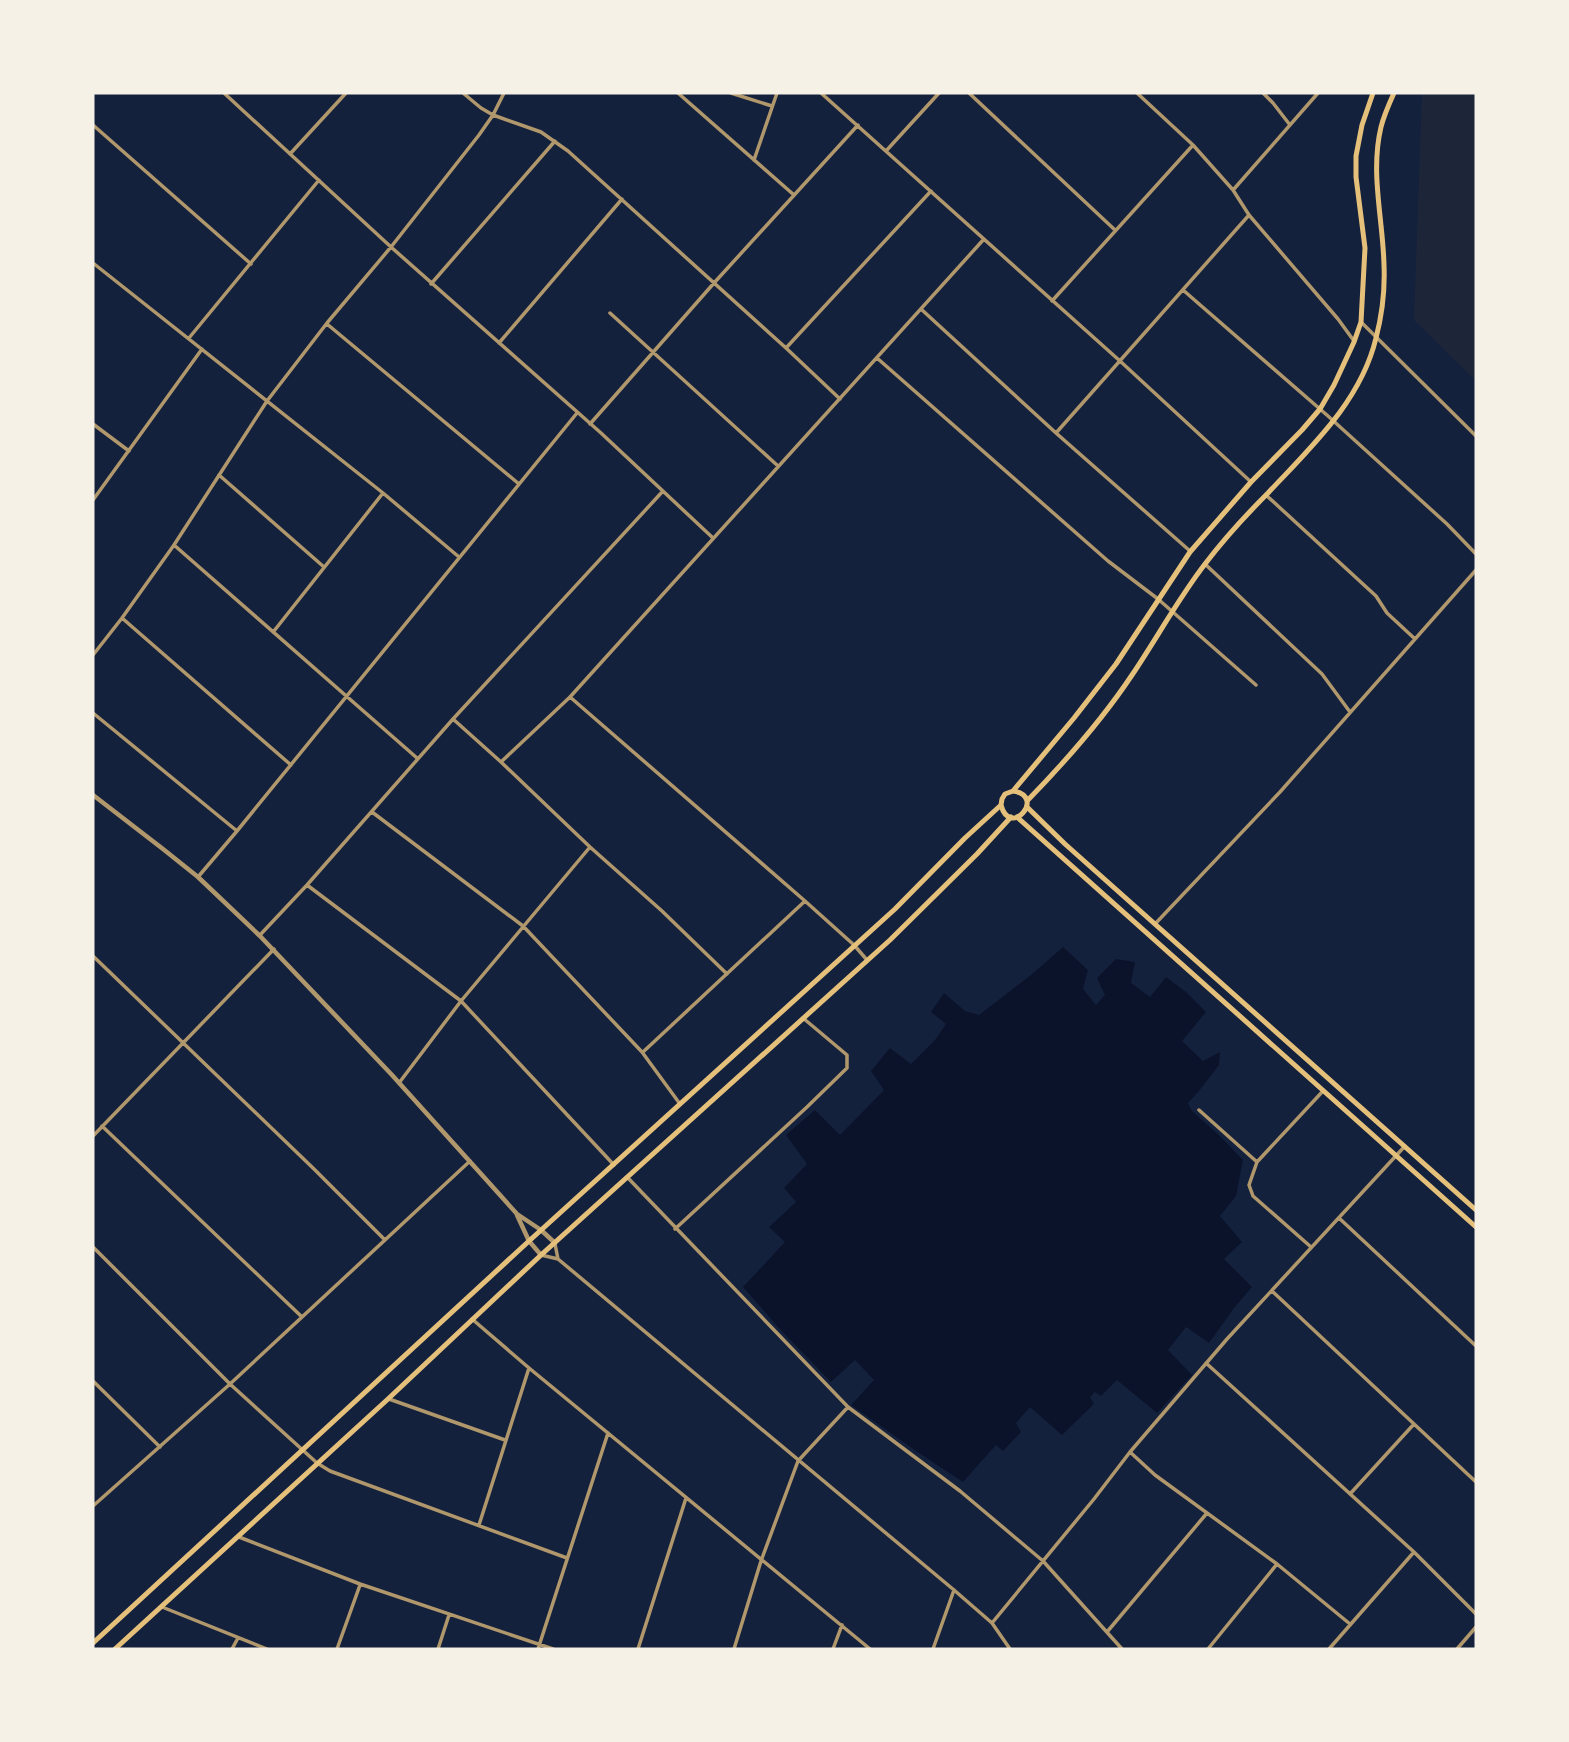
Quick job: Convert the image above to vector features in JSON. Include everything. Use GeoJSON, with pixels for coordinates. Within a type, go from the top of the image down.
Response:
{"type":"FeatureCollection","features":[{"type":"Feature","properties":{"kind":"main road"},"geometry":{"type":"LineString","coordinates":[[93,1643],[528,1241],[895,909],[1001,805],[1005,794],[1013,791],[1116,664],[1190,552],[1320,409],[1334,385],[1361,322],[1365,248],[1356,156],[1362,125],[1373,93]]}},
{"type":"Feature","properties":{"kind":"main road"},"geometry":{"type":"LineString","coordinates":[[115,1649],[541,1255],[908,924],[1014,817],[1025,812],[1027,804],[1109,707],[1205,564],[1334,422],[1357,387],[1376,339],[1383,296],[1384,266],[1376,176],[1381,126],[1394,93]]}},
{"type":"Feature","properties":{"kind":"main road"},"geometry":{"type":"LineString","coordinates":[[1013,791],[1022,793],[1027,804],[1056,835],[1476,1210]]}},
{"type":"Feature","properties":{"kind":"main road"},"geometry":{"type":"LineString","coordinates":[[1001,805],[1004,813],[1014,817],[1476,1227]]}},
{"type":"Feature","properties":{"kind":"street"},"geometry":{"type":"LineString","coordinates":[[224,93],[713,538]]}},
{"type":"Feature","properties":{"kind":"street"},"geometry":{"type":"LineString","coordinates":[[290,154],[346,93]]}},
{"type":"Feature","properties":{"kind":"street"},"geometry":{"type":"LineString","coordinates":[[463,93],[493,115],[541,132],[555,141],[840,399]]}},
{"type":"Feature","properties":{"kind":"street"},"geometry":{"type":"LineString","coordinates":[[93,655],[174,545],[267,401],[493,115],[504,93]]}},
{"type":"Feature","properties":{"kind":"street"},"geometry":{"type":"LineString","coordinates":[[678,93],[794,195]]}},
{"type":"Feature","properties":{"kind":"street"},"geometry":{"type":"LineString","coordinates":[[731,93],[772,106]]}},
{"type":"Feature","properties":{"kind":"street"},"geometry":{"type":"LineString","coordinates":[[754,160],[777,93]]}},
{"type":"Feature","properties":{"kind":"street"},"geometry":{"type":"LineString","coordinates":[[821,93],[1251,482]]}},
{"type":"Feature","properties":{"kind":"street"},"geometry":{"type":"LineString","coordinates":[[886,150],[939,93]]}},
{"type":"Feature","properties":{"kind":"street"},"geometry":{"type":"LineString","coordinates":[[969,93],[1115,230]]}},
{"type":"Feature","properties":{"kind":"street"},"geometry":{"type":"LineString","coordinates":[[1137,93],[1193,145],[1233,190],[1249,215],[1338,319],[1354,342]]}},
{"type":"Feature","properties":{"kind":"street"},"geometry":{"type":"LineString","coordinates":[[1263,93],[1290,125]]}},
{"type":"Feature","properties":{"kind":"street"},"geometry":{"type":"LineString","coordinates":[[1233,190],[1318,93]]}},
{"type":"Feature","properties":{"kind":"street"},"geometry":{"type":"LineString","coordinates":[[93,125],[251,264]]}},
{"type":"Feature","properties":{"kind":"street"},"geometry":{"type":"LineString","coordinates":[[590,424],[858,125]]}},
{"type":"Feature","properties":{"kind":"street"},"geometry":{"type":"LineString","coordinates":[[431,284],[555,141]]}},
{"type":"Feature","properties":{"kind":"street"},"geometry":{"type":"LineString","coordinates":[[1052,301],[1193,145]]}},
{"type":"Feature","properties":{"kind":"street"},"geometry":{"type":"LineString","coordinates":[[189,338],[319,180]]}},
{"type":"Feature","properties":{"kind":"street"},"geometry":{"type":"LineString","coordinates":[[786,348],[930,191]]}},
{"type":"Feature","properties":{"kind":"street"},"geometry":{"type":"LineString","coordinates":[[499,343],[622,200]]}},
{"type":"Feature","properties":{"kind":"street"},"geometry":{"type":"LineString","coordinates":[[1056,433],[1249,215]]}},
{"type":"Feature","properties":{"kind":"street"},"geometry":{"type":"LineString","coordinates":[[501,761],[570,697],[984,239]]}},
{"type":"Feature","properties":{"kind":"street"},"geometry":{"type":"LineString","coordinates":[[93,263],[460,557]]}},
{"type":"Feature","properties":{"kind":"street"},"geometry":{"type":"LineString","coordinates":[[1183,290],[1320,409],[1447,524],[1476,554]]}},
{"type":"Feature","properties":{"kind":"street"},"geometry":{"type":"LineString","coordinates":[[921,309],[1190,552]]}},
{"type":"Feature","properties":{"kind":"street"},"geometry":{"type":"LineString","coordinates":[[610,313],[778,466]]}},
{"type":"Feature","properties":{"kind":"street"},"geometry":{"type":"LineString","coordinates":[[1361,322],[1476,436]]}},
{"type":"Feature","properties":{"kind":"street"},"geometry":{"type":"LineString","coordinates":[[327,323],[519,484]]}},
{"type":"Feature","properties":{"kind":"street"},"geometry":{"type":"LineString","coordinates":[[93,500],[202,349]]}},
{"type":"Feature","properties":{"kind":"street"},"geometry":{"type":"LineString","coordinates":[[877,358],[1108,561],[1172,611],[1256,685]]}},
{"type":"Feature","properties":{"kind":"street"},"geometry":{"type":"LineString","coordinates":[[198,877],[577,413]]}},
{"type":"Feature","properties":{"kind":"street"},"geometry":{"type":"LineString","coordinates":[[93,424],[129,451]]}},
{"type":"Feature","properties":{"kind":"street"},"geometry":{"type":"LineString","coordinates":[[219,475],[324,567]]}},
{"type":"Feature","properties":{"kind":"street"},"geometry":{"type":"LineString","coordinates":[[260,936],[307,886],[417,758],[663,491]]}},
{"type":"Feature","properties":{"kind":"street"},"geometry":{"type":"LineString","coordinates":[[274,631],[383,493]]}},
{"type":"Feature","properties":{"kind":"street"},"geometry":{"type":"LineString","coordinates":[[1266,495],[1376,596],[1387,613],[1415,639]]}},
{"type":"Feature","properties":{"kind":"street"},"geometry":{"type":"LineString","coordinates":[[174,545],[417,758]]}},
{"type":"Feature","properties":{"kind":"street"},"geometry":{"type":"LineString","coordinates":[[1205,564],[1322,674],[1350,712]]}},
{"type":"Feature","properties":{"kind":"street"},"geometry":{"type":"LineString","coordinates":[[1155,924],[1280,792],[1476,570]]}},
{"type":"Feature","properties":{"kind":"street"},"geometry":{"type":"LineString","coordinates":[[122,618],[291,765]]}},
{"type":"Feature","properties":{"kind":"street"},"geometry":{"type":"LineString","coordinates":[[570,697],[805,901],[867,960]]}},
{"type":"Feature","properties":{"kind":"street"},"geometry":{"type":"LineString","coordinates":[[93,713],[237,831]]}},
{"type":"Feature","properties":{"kind":"street"},"geometry":{"type":"LineString","coordinates":[[453,719],[727,974]]}},
{"type":"Feature","properties":{"kind":"street"},"geometry":{"type":"LineString","coordinates":[[93,795],[198,877],[260,936],[400,1083],[517,1214],[555,1243],[558,1259]]}},
{"type":"Feature","properties":{"kind":"street"},"geometry":{"type":"LineString","coordinates":[[372,812],[523,926],[642,1052],[680,1104]]}},
{"type":"Feature","properties":{"kind":"street"},"geometry":{"type":"LineString","coordinates":[[400,1083],[461,1001],[590,847]]}},
{"type":"Feature","properties":{"kind":"street"},"geometry":{"type":"LineString","coordinates":[[307,886],[461,1001],[614,1165]]}},
{"type":"Feature","properties":{"kind":"street"},"geometry":{"type":"LineString","coordinates":[[642,1052],[805,901]]}},
{"type":"Feature","properties":{"kind":"street"},"geometry":{"type":"LineString","coordinates":[[93,1136],[274,950]]}},
{"type":"Feature","properties":{"kind":"street"},"geometry":{"type":"LineString","coordinates":[[93,956],[385,1240]]}},
{"type":"Feature","properties":{"kind":"street"},"geometry":{"type":"LineString","coordinates":[[675,1229],[848,1068],[847,1055],[803,1018]]}},
{"type":"Feature","properties":{"kind":"street"},"geometry":{"type":"LineString","coordinates":[[1312,1248],[1252,1196],[1249,1185],[1257,1162],[1323,1091]]}},
{"type":"Feature","properties":{"kind":"street"},"geometry":{"type":"LineString","coordinates":[[1199,1110],[1257,1162]]}},
{"type":"Feature","properties":{"kind":"street"},"geometry":{"type":"LineString","coordinates":[[102,1126],[302,1317]]}},
{"type":"Feature","properties":{"kind":"street"},"geometry":{"type":"LineString","coordinates":[[992,1623],[1130,1452],[1206,1363],[1405,1146]]}},
{"type":"Feature","properties":{"kind":"street"},"geometry":{"type":"LineString","coordinates":[[93,1506],[230,1384],[470,1161]]}},
{"type":"Feature","properties":{"kind":"street"},"geometry":{"type":"LineString","coordinates":[[628,1178],[848,1407],[970,1499],[1043,1561],[1122,1649]]}},
{"type":"Feature","properties":{"kind":"street"},"geometry":{"type":"LineString","coordinates":[[517,1214],[528,1241],[541,1255],[558,1259],[954,1590],[992,1623],[1010,1649]]}},
{"type":"Feature","properties":{"kind":"street"},"geometry":{"type":"LineString","coordinates":[[1339,1218],[1476,1346]]}},
{"type":"Feature","properties":{"kind":"street"},"geometry":{"type":"LineString","coordinates":[[93,1247],[230,1384],[317,1463],[330,1471],[567,1558]]}},
{"type":"Feature","properties":{"kind":"street"},"geometry":{"type":"LineString","coordinates":[[1272,1291],[1476,1482]]}},
{"type":"Feature","properties":{"kind":"street"},"geometry":{"type":"LineString","coordinates":[[472,1320],[870,1649]]}},
{"type":"Feature","properties":{"kind":"street"},"geometry":{"type":"LineString","coordinates":[[1206,1363],[1414,1552],[1476,1614]]}},
{"type":"Feature","properties":{"kind":"street"},"geometry":{"type":"LineString","coordinates":[[479,1525],[529,1368]]}},
{"type":"Feature","properties":{"kind":"street"},"geometry":{"type":"LineString","coordinates":[[93,1381],[160,1447]]}},
{"type":"Feature","properties":{"kind":"street"},"geometry":{"type":"LineString","coordinates":[[388,1399],[505,1440]]}},
{"type":"Feature","properties":{"kind":"street"},"geometry":{"type":"LineString","coordinates":[[734,1649],[761,1561],[798,1461],[848,1407]]}},
{"type":"Feature","properties":{"kind":"street"},"geometry":{"type":"LineString","coordinates":[[1350,1494],[1414,1424]]}},
{"type":"Feature","properties":{"kind":"street"},"geometry":{"type":"LineString","coordinates":[[539,1647],[608,1433]]}},
{"type":"Feature","properties":{"kind":"street"},"geometry":{"type":"LineString","coordinates":[[1130,1452],[1154,1475],[1278,1564],[1350,1624]]}},
{"type":"Feature","properties":{"kind":"street"},"geometry":{"type":"LineString","coordinates":[[638,1649],[686,1498]]}},
{"type":"Feature","properties":{"kind":"street"},"geometry":{"type":"LineString","coordinates":[[1107,1632],[1207,1513]]}},
{"type":"Feature","properties":{"kind":"street"},"geometry":{"type":"LineString","coordinates":[[237,1537],[360,1584],[539,1647],[553,1649]]}},
{"type":"Feature","properties":{"kind":"street"},"geometry":{"type":"LineString","coordinates":[[1329,1649],[1414,1552]]}},
{"type":"Feature","properties":{"kind":"street"},"geometry":{"type":"LineString","coordinates":[[1208,1649],[1278,1564]]}},
{"type":"Feature","properties":{"kind":"street"},"geometry":{"type":"LineString","coordinates":[[337,1649],[360,1584]]}},
{"type":"Feature","properties":{"kind":"street"},"geometry":{"type":"LineString","coordinates":[[933,1649],[954,1590]]}},
{"type":"Feature","properties":{"kind":"street"},"geometry":{"type":"LineString","coordinates":[[160,1606],[267,1649]]}},
{"type":"Feature","properties":{"kind":"street"},"geometry":{"type":"LineString","coordinates":[[438,1649],[449,1615]]}},
{"type":"Feature","properties":{"kind":"street"},"geometry":{"type":"LineString","coordinates":[[833,1649],[842,1625]]}},
{"type":"Feature","properties":{"kind":"street"},"geometry":{"type":"LineString","coordinates":[[1457,1649],[1476,1627]]}},
{"type":"Feature","properties":{"kind":"street"},"geometry":{"type":"LineString","coordinates":[[232,1649],[238,1638]]}},
{"type":"Feature","properties":{"kind":"shaded area"},"geometry":{"type":"Polygon","coordinates":[[[1422,93],[1476,93],[1476,381],[1414,320],[1422,93]]]}},
{"type":"Feature","properties":{"kind":"shaded area"},"geometry":{"type":"Polygon","coordinates":[[[1063,947],[1088,970],[1083,989],[1096,1005],[1105,995],[1097,978],[1116,959],[1135,962],[1131,983],[1150,997],[1166,977],[1206,1012],[1182,1041],[1203,1061],[1220,1052],[1219,1065],[1188,1103],[1192,1111],[1243,1160],[1236,1196],[1220,1216],[1242,1242],[1224,1259],[1252,1287],[1209,1343],[1186,1327],[1168,1350],[1192,1375],[1157,1413],[1117,1380],[1101,1396],[1095,1392],[1090,1397],[1094,1404],[1062,1435],[1030,1407],[1016,1423],[1021,1432],[1003,1451],[996,1445],[963,1482],[851,1405],[874,1380],[855,1360],[831,1382],[743,1287],[785,1242],[769,1227],[796,1202],[784,1188],[807,1164],[786,1135],[815,1110],[840,1135],[884,1090],[871,1071],[890,1048],[911,1064],[935,1040],[946,1024],[931,1012],[944,993],[965,1011],[979,1015],[1063,947]]]}}]}
